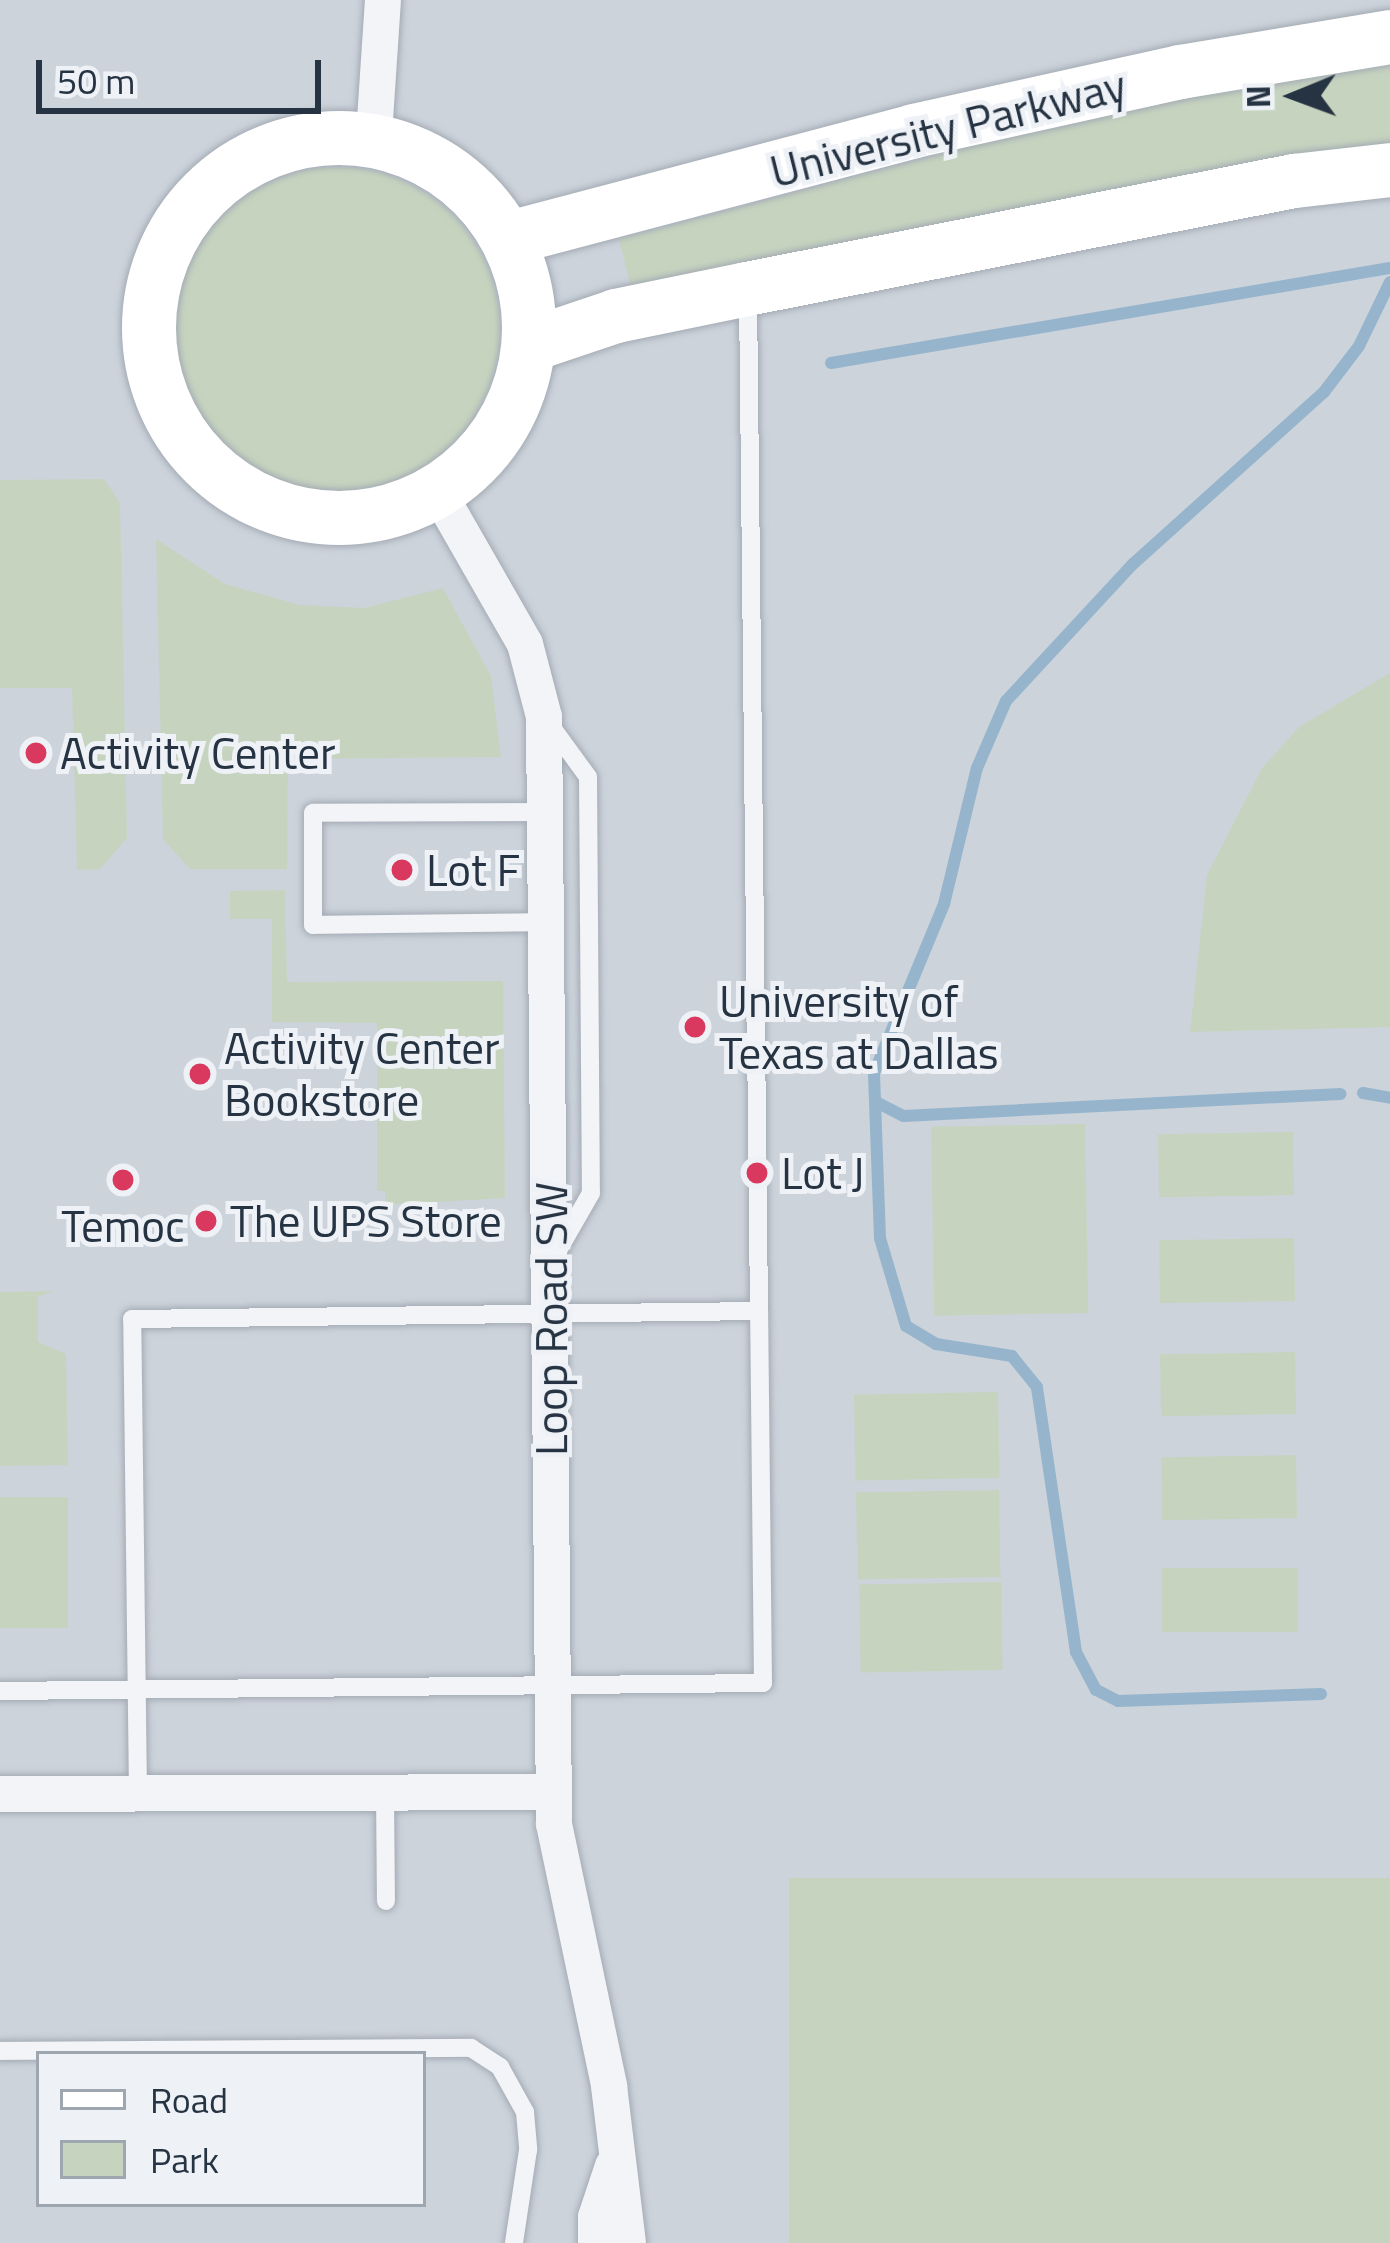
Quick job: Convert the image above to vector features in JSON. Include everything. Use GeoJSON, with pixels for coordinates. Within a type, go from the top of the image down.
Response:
{"type":"FeatureCollection","features":[{"type":"Feature","properties":{"kind":"street"},"geometry":{"type":"LineString","coordinates":[[374,135],[383,0]]}},
{"type":"Feature","properties":{"kind":"street","name":"University Parkway"},"geometry":{"type":"LineString","coordinates":[[510,238],[914,130],[1181,72],[1390,37]]}},
{"type":"Feature","properties":{"kind":"street"},"geometry":{"type":"LineString","coordinates":[[374,135],[468,186],[510,238],[526,285],[530,345],[515,403],[484,454],[438,492],[362,517],[322,519],[263,504],[212,472],[174,425],[156,382],[152,288],[180,221],[232,169],[298,140],[374,135]]}},
{"type":"Feature","properties":{"kind":"street"},"geometry":{"type":"LineString","coordinates":[[530,345],[616,316],[748,289],[1250,189],[1390,170]]}},
{"type":"Feature","properties":{"kind":"street","name":"Loop Road SW"},"geometry":{"type":"LineString","coordinates":[[438,492],[525,644],[544,717],[554,1792],[564,1888],[609,2086],[613,2166],[628,2243]]}},
{"type":"Feature","properties":{"kind":"street"},"geometry":{"type":"LineString","coordinates":[[0,1794],[554,1792]]}},
{"type":"Feature","properties":{"kind":"street","name":"Loop Road SW"},"geometry":{"type":"LineString","coordinates":[[596,2243],[596,2217],[613,2166]]}},
{"type":"Feature","properties":{"kind":"lane"},"geometry":{"type":"LineString","coordinates":[[0,1691],[763,1683],[748,289]]}},
{"type":"Feature","properties":{"kind":"lane"},"geometry":{"type":"LineString","coordinates":[[544,717],[588,777],[589,799],[590,1193],[551,1263]]}},
{"type":"Feature","properties":{"kind":"lane"},"geometry":{"type":"LineString","coordinates":[[546,812],[313,813],[313,925],[547,922]]}},
{"type":"Feature","properties":{"kind":"lane"},"geometry":{"type":"LineString","coordinates":[[138,1793],[132,1319],[759,1311]]}},
{"type":"Feature","properties":{"kind":"lane"},"geometry":{"type":"LineString","coordinates":[[385,1792],[386,1901]]}},
{"type":"Feature","properties":{"kind":"lane"},"geometry":{"type":"LineString","coordinates":[[0,2051],[471,2048],[500,2067],[525,2112],[514,2243]]}},
{"type":"Feature","properties":{"kind":"shaded area","name":"University of Texas at Dallas"},"geometry":{"type":"Polygon","coordinates":[[[0,0],[1390,0],[1390,2243],[0,2243],[0,0]]]}},
{"type":"Feature","properties":{"kind":"green space"},"geometry":{"type":"Polygon","coordinates":[[[1390,59],[1390,150],[633,296],[619,239],[1173,92],[1390,59]]]}},
{"type":"Feature","properties":{"kind":"green space"},"geometry":{"type":"Polygon","coordinates":[[[338,167],[400,179],[453,214],[488,267],[500,329],[488,391],[453,444],[400,479],[338,491],[276,479],[223,444],[188,391],[176,329],[188,267],[223,214],[276,179],[338,167]]]}},
{"type":"Feature","properties":{"kind":"green space"},"geometry":{"type":"Polygon","coordinates":[[[104,479],[120,503],[127,838],[100,869],[77,870],[72,688],[0,688],[0,480],[104,479]]]}},
{"type":"Feature","properties":{"kind":"green space"},"geometry":{"type":"Polygon","coordinates":[[[156,539],[225,584],[300,605],[364,608],[443,588],[491,676],[501,757],[288,759],[287,869],[190,869],[163,839],[156,539]]]}},
{"type":"Feature","properties":{"kind":"green space"},"geometry":{"type":"Polygon","coordinates":[[[1390,673],[1390,1027],[1190,1032],[1207,875],[1262,768],[1299,727],[1390,673]]]}},
{"type":"Feature","properties":{"kind":"green space"},"geometry":{"type":"Polygon","coordinates":[[[285,890],[287,982],[503,981],[505,1198],[385,1205],[385,1191],[377,1191],[377,1023],[272,1022],[272,919],[230,919],[230,891],[285,890]]]}},
{"type":"Feature","properties":{"kind":"green space"},"geometry":{"type":"Polygon","coordinates":[[[1085,1124],[1088,1313],[934,1316],[931,1127],[1085,1124]]]}},
{"type":"Feature","properties":{"kind":"green space"},"geometry":{"type":"Polygon","coordinates":[[[1293,1132],[1294,1195],[1159,1197],[1158,1134],[1293,1132]]]}},
{"type":"Feature","properties":{"kind":"green space"},"geometry":{"type":"Polygon","coordinates":[[[1294,1238],[1295,1301],[1160,1303],[1159,1240],[1294,1238]]]}},
{"type":"Feature","properties":{"kind":"green space"},"geometry":{"type":"Polygon","coordinates":[[[53,1291],[38,1297],[38,1342],[66,1354],[68,1465],[0,1466],[0,1292],[53,1291]]]}},
{"type":"Feature","properties":{"kind":"green space"},"geometry":{"type":"Polygon","coordinates":[[[1295,1352],[1296,1414],[1161,1416],[1160,1354],[1295,1352]]]}},
{"type":"Feature","properties":{"kind":"green space"},"geometry":{"type":"Polygon","coordinates":[[[998,1392],[1000,1478],[856,1481],[854,1395],[998,1392]]]}},
{"type":"Feature","properties":{"kind":"green space"},"geometry":{"type":"Polygon","coordinates":[[[1296,1455],[1297,1518],[1162,1520],[1161,1457],[1296,1455]]]}},
{"type":"Feature","properties":{"kind":"green space"},"geometry":{"type":"Polygon","coordinates":[[[999,1490],[1001,1577],[858,1579],[856,1492],[999,1490]]]}},
{"type":"Feature","properties":{"kind":"green space"},"geometry":{"type":"Polygon","coordinates":[[[0,1497],[68,1497],[68,1628],[0,1628],[0,1497]]]}},
{"type":"Feature","properties":{"kind":"green space"},"geometry":{"type":"Polygon","coordinates":[[[1162,1568],[1298,1568],[1298,1632],[1162,1632],[1162,1568]]]}},
{"type":"Feature","properties":{"kind":"green space"},"geometry":{"type":"Polygon","coordinates":[[[1001,1582],[1003,1670],[861,1672],[859,1584],[1001,1582]]]}},
{"type":"Feature","properties":{"kind":"green space"},"geometry":{"type":"Polygon","coordinates":[[[789,1878],[1390,1878],[1390,2243],[789,2243],[789,1878]]]}},
{"type":"Feature","properties":{"kind":"waterway"},"geometry":{"type":"LineString","coordinates":[[831,363],[1390,268]]}},
{"type":"Feature","properties":{"kind":"waterway"},"geometry":{"type":"LineString","coordinates":[[1321,1694],[1118,1701],[1096,1690],[1076,1652],[1037,1387],[1012,1356],[936,1344],[906,1326],[880,1238],[874,1073],[944,904],[977,768],[1006,701],[1133,564],[1324,392],[1359,346],[1390,282]]}},
{"type":"Feature","properties":{"kind":"waterway"},"geometry":{"type":"LineString","coordinates":[[1363,1093],[1390,1098]]}},
{"type":"Feature","properties":{"kind":"waterway"},"geometry":{"type":"LineString","coordinates":[[876,1102],[904,1116],[1340,1094]]}},
{"type":"Feature","properties":{"kind":"place","name":"Activity Center"},"geometry":{"type":"Point","coordinates":[36,753]}},
{"type":"Feature","properties":{"kind":"place","name":"Lot F"},"geometry":{"type":"Point","coordinates":[402,870]}},
{"type":"Feature","properties":{"kind":"place","name":"University of Texas at Dallas"},"geometry":{"type":"Point","coordinates":[695,1027]}},
{"type":"Feature","properties":{"kind":"place","name":"Activity Center Bookstore"},"geometry":{"type":"Point","coordinates":[200,1074]}},
{"type":"Feature","properties":{"kind":"place","name":"Lot J"},"geometry":{"type":"Point","coordinates":[757,1173]}},
{"type":"Feature","properties":{"kind":"place","name":"Temoc"},"geometry":{"type":"Point","coordinates":[123,1180]}},
{"type":"Feature","properties":{"kind":"place","name":"The UPS Store"},"geometry":{"type":"Point","coordinates":[206,1221]}}]}
